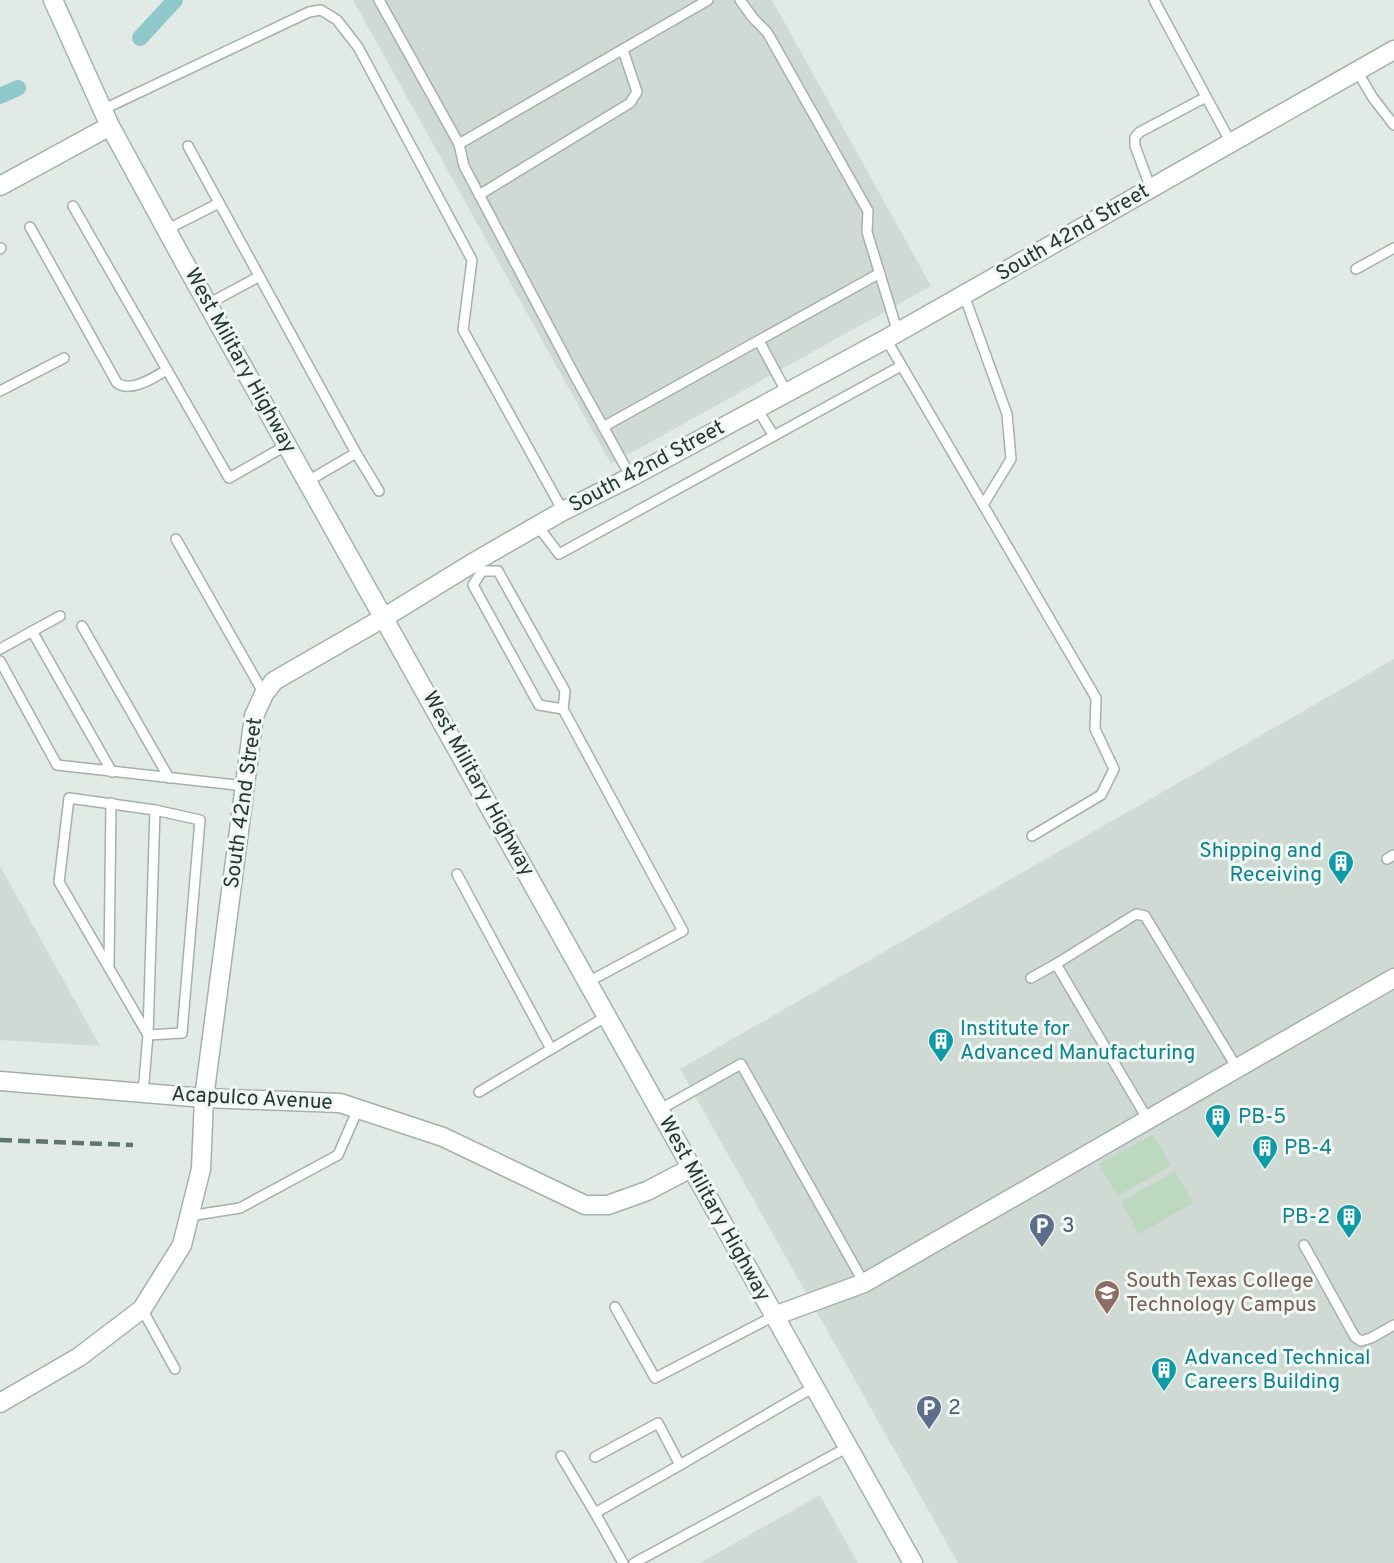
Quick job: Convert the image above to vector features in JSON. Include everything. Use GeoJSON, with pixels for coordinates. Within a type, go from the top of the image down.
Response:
{"type":"FeatureCollection","features":[{"type":"Feature","properties":{"kind":"street","name":"West Military Highway"},"geometry":{"type":"LineString","coordinates":[[53,0],[106,118],[166,230],[385,617],[913,1563]]}},
{"type":"Feature","properties":{"kind":"street","name":"South 42nd Street"},"geometry":{"type":"LineString","coordinates":[[0,1403],[79,1357],[142,1308],[182,1245],[201,1169],[204,1098],[254,716],[264,694],[274,681],[479,566],[537,525],[632,477],[892,336],[1394,50]]}},
{"type":"Feature","properties":{"kind":"street"},"geometry":{"type":"LineString","coordinates":[[0,186],[106,118]]}},
{"type":"Feature","properties":{"kind":"street"},"geometry":{"type":"LineString","coordinates":[[774,1316],[864,1283],[1394,978]]}},
{"type":"Feature","properties":{"kind":"street","name":"Acapulco Avenue"},"geometry":{"type":"LineString","coordinates":[[0,1081],[204,1098],[340,1103],[443,1137],[585,1205],[608,1205],[647,1191],[691,1168]]}},
{"type":"Feature","properties":{"kind":"lane"},"geometry":{"type":"LineString","coordinates":[[379,0],[459,144],[464,166],[479,195],[632,477]]}},
{"type":"Feature","properties":{"kind":"lane"},"geometry":{"type":"LineString","coordinates":[[459,144],[708,0]]}},
{"type":"Feature","properties":{"kind":"lane"},"geometry":{"type":"LineString","coordinates":[[740,0],[767,32],[868,211],[867,232],[880,273],[892,336],[902,366],[1096,698],[1095,729],[1114,769],[1101,795],[1032,836]]}},
{"type":"Feature","properties":{"kind":"lane"},"geometry":{"type":"LineString","coordinates":[[1154,0],[1231,143]]}},
{"type":"Feature","properties":{"kind":"lane"},"geometry":{"type":"LineString","coordinates":[[106,118],[309,12],[321,10],[337,20],[358,47],[472,260],[463,330],[563,511]]}},
{"type":"Feature","properties":{"kind":"lane"},"geometry":{"type":"LineString","coordinates":[[479,195],[630,104],[637,92],[623,50]]}},
{"type":"Feature","properties":{"kind":"lane"},"geometry":{"type":"LineString","coordinates":[[1357,71],[1373,98],[1394,125]]}},
{"type":"Feature","properties":{"kind":"lane"},"geometry":{"type":"LineString","coordinates":[[1151,189],[1135,146],[1135,137],[1140,132],[1206,97]]}},
{"type":"Feature","properties":{"kind":"lane"},"geometry":{"type":"LineString","coordinates":[[188,146],[258,277],[379,491]]}},
{"type":"Feature","properties":{"kind":"lane"},"geometry":{"type":"LineString","coordinates":[[166,230],[219,203]]}},
{"type":"Feature","properties":{"kind":"lane"},"geometry":{"type":"LineString","coordinates":[[74,206],[229,478],[287,445]]}},
{"type":"Feature","properties":{"kind":"lane"},"geometry":{"type":"LineString","coordinates":[[30,226],[117,383],[122,387],[142,383],[167,370]]}},
{"type":"Feature","properties":{"kind":"lane"},"geometry":{"type":"LineString","coordinates":[[1356,269],[1394,248]]}},
{"type":"Feature","properties":{"kind":"lane"},"geometry":{"type":"LineString","coordinates":[[603,427],[880,273]]}},
{"type":"Feature","properties":{"kind":"lane"},"geometry":{"type":"LineString","coordinates":[[208,304],[258,277]]}},
{"type":"Feature","properties":{"kind":"lane"},"geometry":{"type":"LineString","coordinates":[[964,295],[1007,414],[1011,459],[983,505]]}},
{"type":"Feature","properties":{"kind":"lane"},"geometry":{"type":"LineString","coordinates":[[759,341],[787,393]]}},
{"type":"Feature","properties":{"kind":"lane"},"geometry":{"type":"LineString","coordinates":[[0,391],[64,357]]}},
{"type":"Feature","properties":{"kind":"lane"},"geometry":{"type":"LineString","coordinates":[[537,525],[559,554],[902,366]]}},
{"type":"Feature","properties":{"kind":"lane"},"geometry":{"type":"LineString","coordinates":[[757,409],[774,436]]}},
{"type":"Feature","properties":{"kind":"lane"},"geometry":{"type":"LineString","coordinates":[[308,481],[356,453]]}},
{"type":"Feature","properties":{"kind":"lane"},"geometry":{"type":"LineString","coordinates":[[176,539],[264,694]]}},
{"type":"Feature","properties":{"kind":"lane"},"geometry":{"type":"LineString","coordinates":[[563,710],[539,705],[472,585],[479,566],[498,571],[565,691],[563,710],[683,931],[588,982]]}},
{"type":"Feature","properties":{"kind":"lane"},"geometry":{"type":"LineString","coordinates":[[0,649],[60,616]]}},
{"type":"Feature","properties":{"kind":"lane"},"geometry":{"type":"LineString","coordinates":[[82,626],[169,778]]}},
{"type":"Feature","properties":{"kind":"lane"},"geometry":{"type":"LineString","coordinates":[[32,631],[112,772]]}},
{"type":"Feature","properties":{"kind":"lane"},"geometry":{"type":"LineString","coordinates":[[0,661],[57,765],[245,786]]}},
{"type":"Feature","properties":{"kind":"lane"},"geometry":{"type":"LineString","coordinates":[[69,798],[155,810],[200,820],[182,1033],[148,1035],[59,882],[69,798]]}},
{"type":"Feature","properties":{"kind":"lane"},"geometry":{"type":"LineString","coordinates":[[109,968],[111,803]]}},
{"type":"Feature","properties":{"kind":"lane"},"geometry":{"type":"LineString","coordinates":[[142,1093],[148,1053],[155,810]]}},
{"type":"Feature","properties":{"kind":"lane"},"geometry":{"type":"LineString","coordinates":[[457,874],[551,1049]]}},
{"type":"Feature","properties":{"kind":"lane"},"geometry":{"type":"LineString","coordinates":[[1031,978],[1136,914],[1144,916],[1237,1068]]}},
{"type":"Feature","properties":{"kind":"lane"},"geometry":{"type":"LineString","coordinates":[[1056,964],[1148,1120]]}},
{"type":"Feature","properties":{"kind":"lane"},"geometry":{"type":"LineString","coordinates":[[478,1092],[607,1016]]}},
{"type":"Feature","properties":{"kind":"lane"},"geometry":{"type":"LineString","coordinates":[[659,1110],[741,1064],[864,1283]]}},
{"type":"Feature","properties":{"kind":"lane"},"geometry":{"type":"LineString","coordinates":[[189,1216],[240,1208],[338,1155],[358,1109]]}},
{"type":"Feature","properties":{"kind":"lane"},"geometry":{"type":"LineString","coordinates":[[1304,1245],[1355,1337],[1361,1341],[1371,1338],[1394,1325]]}},
{"type":"Feature","properties":{"kind":"lane"},"geometry":{"type":"LineString","coordinates":[[615,1307],[656,1378],[774,1316]]}},
{"type":"Feature","properties":{"kind":"lane"},"geometry":{"type":"LineString","coordinates":[[142,1308],[174,1369]]}},
{"type":"Feature","properties":{"kind":"lane"},"geometry":{"type":"LineString","coordinates":[[595,1513],[814,1387]]}},
{"type":"Feature","properties":{"kind":"lane"},"geometry":{"type":"LineString","coordinates":[[595,1457],[658,1423],[680,1465]]}},
{"type":"Feature","properties":{"kind":"lane"},"geometry":{"type":"LineString","coordinates":[[634,1563],[848,1447]]}},
{"type":"Feature","properties":{"kind":"lane"},"geometry":{"type":"LineString","coordinates":[[561,1456],[623,1563]]}},
{"type":"Feature","properties":{"kind":"shaded area"},"geometry":{"type":"Polygon","coordinates":[[[353,0],[772,0],[931,286],[611,464],[353,0]]]}},
{"type":"Feature","properties":{"kind":"shaded area","name":"South Texas College Technology Campus"},"geometry":{"type":"Polygon","coordinates":[[[1394,659],[1394,1563],[958,1563],[680,1069],[1394,659]]]}},
{"type":"Feature","properties":{"kind":"shaded area"},"geometry":{"type":"Polygon","coordinates":[[[0,866],[100,1046],[0,1040],[0,866]]]}},
{"type":"Feature","properties":{"kind":"shaded area"},"geometry":{"type":"Polygon","coordinates":[[[820,1495],[858,1563],[700,1563],[820,1495]]]}},
{"type":"Feature","properties":{"kind":"green space"},"geometry":{"type":"Polygon","coordinates":[[[1153,1134],[1171,1166],[1117,1196],[1099,1164],[1153,1134]]]}},
{"type":"Feature","properties":{"kind":"green space"},"geometry":{"type":"Polygon","coordinates":[[[1175,1171],[1193,1203],[1139,1234],[1121,1202],[1175,1171]]]}},
{"type":"Feature","properties":{"kind":"waterway"},"geometry":{"type":"LineString","coordinates":[[140,38],[175,0]]}},
{"type":"Feature","properties":{"kind":"waterway"},"geometry":{"type":"LineString","coordinates":[[0,96],[18,88]]}},
{"type":"Feature","properties":{"kind":"railway"},"geometry":{"type":"LineString","coordinates":[[0,1140],[133,1145]]}},
{"type":"Feature","properties":{"kind":"place","name":"Shipping and Receiving"},"geometry":{"type":"Point","coordinates":[1341,886]}},
{"type":"Feature","properties":{"kind":"place","name":"Institute for Advanced Manufacturing"},"geometry":{"type":"Point","coordinates":[941,1064]}},
{"type":"Feature","properties":{"kind":"place","name":"PB-5"},"geometry":{"type":"Point","coordinates":[1218,1140]}},
{"type":"Feature","properties":{"kind":"place","name":"PB-4"},"geometry":{"type":"Point","coordinates":[1265,1171]}},
{"type":"Feature","properties":{"kind":"place","name":"PB-2"},"geometry":{"type":"Point","coordinates":[1349,1240]}},
{"type":"Feature","properties":{"kind":"place","name":"3"},"geometry":{"type":"Point","coordinates":[1042,1249]}},
{"type":"Feature","properties":{"kind":"place","name":"South Texas College Technology Campus"},"geometry":{"type":"Point","coordinates":[1107,1316]}},
{"type":"Feature","properties":{"kind":"place","name":"Advanced Technical Careers Building"},"geometry":{"type":"Point","coordinates":[1164,1393]}},
{"type":"Feature","properties":{"kind":"place","name":"2"},"geometry":{"type":"Point","coordinates":[929,1431]}}]}
